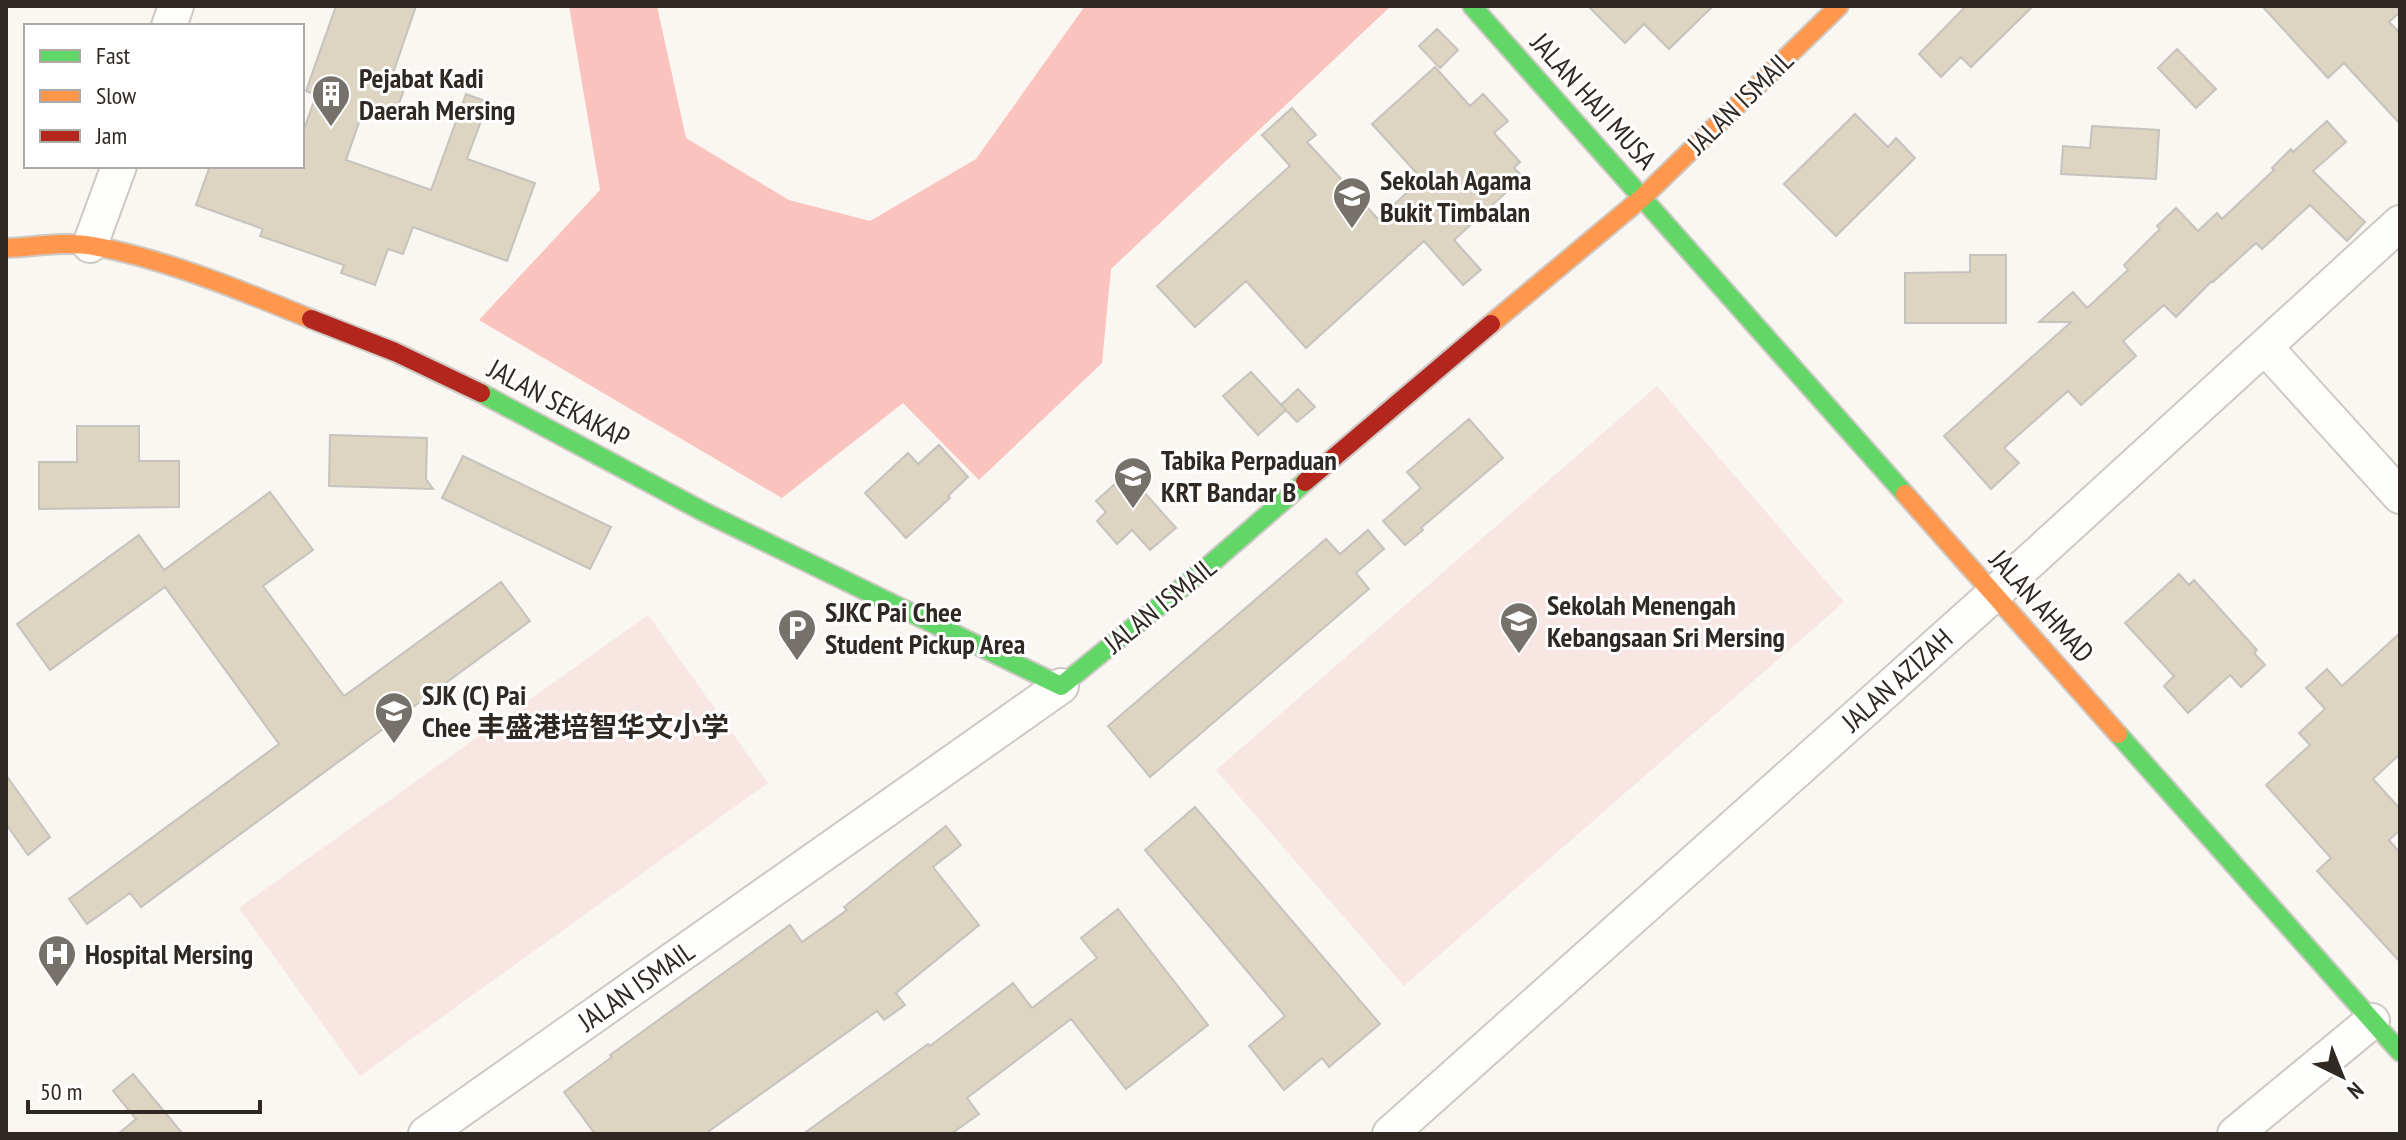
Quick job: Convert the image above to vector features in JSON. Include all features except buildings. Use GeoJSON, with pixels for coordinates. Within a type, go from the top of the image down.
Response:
{"type":"FeatureCollection","features":[{"type":"Feature","properties":{"kind":"street","name":"JALAN HAJI MUSA"},"geometry":{"type":"LineString","coordinates":[[1472,6],[1643,197]]}},
{"type":"Feature","properties":{"kind":"street","name":"JALAN ISMAIL"},"geometry":{"type":"LineString","coordinates":[[426,1134],[1061,686],[1206,568],[1643,197],[1839,6]]}},
{"type":"Feature","properties":{"kind":"street"},"geometry":{"type":"LineString","coordinates":[[90,245],[118,168]]}},
{"type":"Feature","properties":{"kind":"street","name":"JALAN AHMAD"},"geometry":{"type":"LineString","coordinates":[[1643,197],[2400,1052]]}},
{"type":"Feature","properties":{"kind":"street","name":"JALAN AZIZAH"},"geometry":{"type":"LineString","coordinates":[[1390,1134],[1994,594],[2400,223]]}},
{"type":"Feature","properties":{"kind":"street","name":"JALAN SEKAKAP"},"geometry":{"type":"LineString","coordinates":[[6,248],[90,245],[139,257],[247,293],[395,352],[502,403],[706,513],[1061,686]]}},
{"type":"Feature","properties":{"kind":"street"},"geometry":{"type":"LineString","coordinates":[[2265,347],[2400,496]]}},
{"type":"Feature","properties":{"kind":"street"},"geometry":{"type":"LineString","coordinates":[[2235,1134],[2372,1021]]}},
{"type":"Feature","properties":{"kind":"shaded area"},"geometry":{"type":"Polygon","coordinates":[[[569,6],[657,6],[686,138],[789,200],[870,221],[976,159],[1085,6],[1391,6],[1111,269],[1102,363],[979,480],[903,403],[782,498],[479,320],[600,190],[569,6]]]}},
{"type":"Feature","properties":{"kind":"shaded area"},"geometry":{"type":"Polygon","coordinates":[[[1657,386],[1844,602],[1404,986],[1216,770],[1657,386]]]}},
{"type":"Feature","properties":{"kind":"shaded area"},"geometry":{"type":"Polygon","coordinates":[[[648,615],[768,783],[360,1076],[239,908],[648,615]]]}},
{"type":"Feature","properties":{"kind":"traffic: fast"},"geometry":{"type":"LineString","coordinates":[[1472,6],[1905,494]]}},
{"type":"Feature","properties":{"kind":"traffic: fast"},"geometry":{"type":"LineString","coordinates":[[481,393],[706,513],[1061,686],[1206,568],[1305,482]]}},
{"type":"Feature","properties":{"kind":"traffic: fast"},"geometry":{"type":"LineString","coordinates":[[2118,734],[2400,1052]]}},
{"type":"Feature","properties":{"kind":"traffic: slow"},"geometry":{"type":"LineString","coordinates":[[1491,324],[1643,197],[1839,6]]}},
{"type":"Feature","properties":{"kind":"traffic: slow"},"geometry":{"type":"LineString","coordinates":[[6,248],[72,244],[120,251],[204,277],[311,319]]}},
{"type":"Feature","properties":{"kind":"traffic: slow"},"geometry":{"type":"LineString","coordinates":[[1905,494],[2118,734]]}},
{"type":"Feature","properties":{"kind":"traffic: jam"},"geometry":{"type":"LineString","coordinates":[[311,319],[395,352],[481,393]]}},
{"type":"Feature","properties":{"kind":"traffic: jam"},"geometry":{"type":"LineString","coordinates":[[1305,482],[1491,324]]}},
{"type":"Feature","properties":{"kind":"place","name":"Pejabat Kadi Daerah Mersing"},"geometry":{"type":"Point","coordinates":[331,128]}},
{"type":"Feature","properties":{"kind":"place","name":"Sekolah Agama Bukit Timbalan"},"geometry":{"type":"Point","coordinates":[1352,230]}},
{"type":"Feature","properties":{"kind":"place","name":"Tabika Perpaduan KRT Bandar B"},"geometry":{"type":"Point","coordinates":[1133,510]}},
{"type":"Feature","properties":{"kind":"place","name":"Sekolah Menengah Kebangsaan Sri Mersing"},"geometry":{"type":"Point","coordinates":[1519,655]}},
{"type":"Feature","properties":{"kind":"place","name":"SJKC Pai Chee Student Pickup Area"},"geometry":{"type":"Point","coordinates":[797,662]}},
{"type":"Feature","properties":{"kind":"place","name":"SJK (C) Pai Chee 丰盛港培智华文小学"},"geometry":{"type":"Point","coordinates":[394,745]}},
{"type":"Feature","properties":{"kind":"place","name":"Hospital Mersing"},"geometry":{"type":"Point","coordinates":[57,988]}}]}
